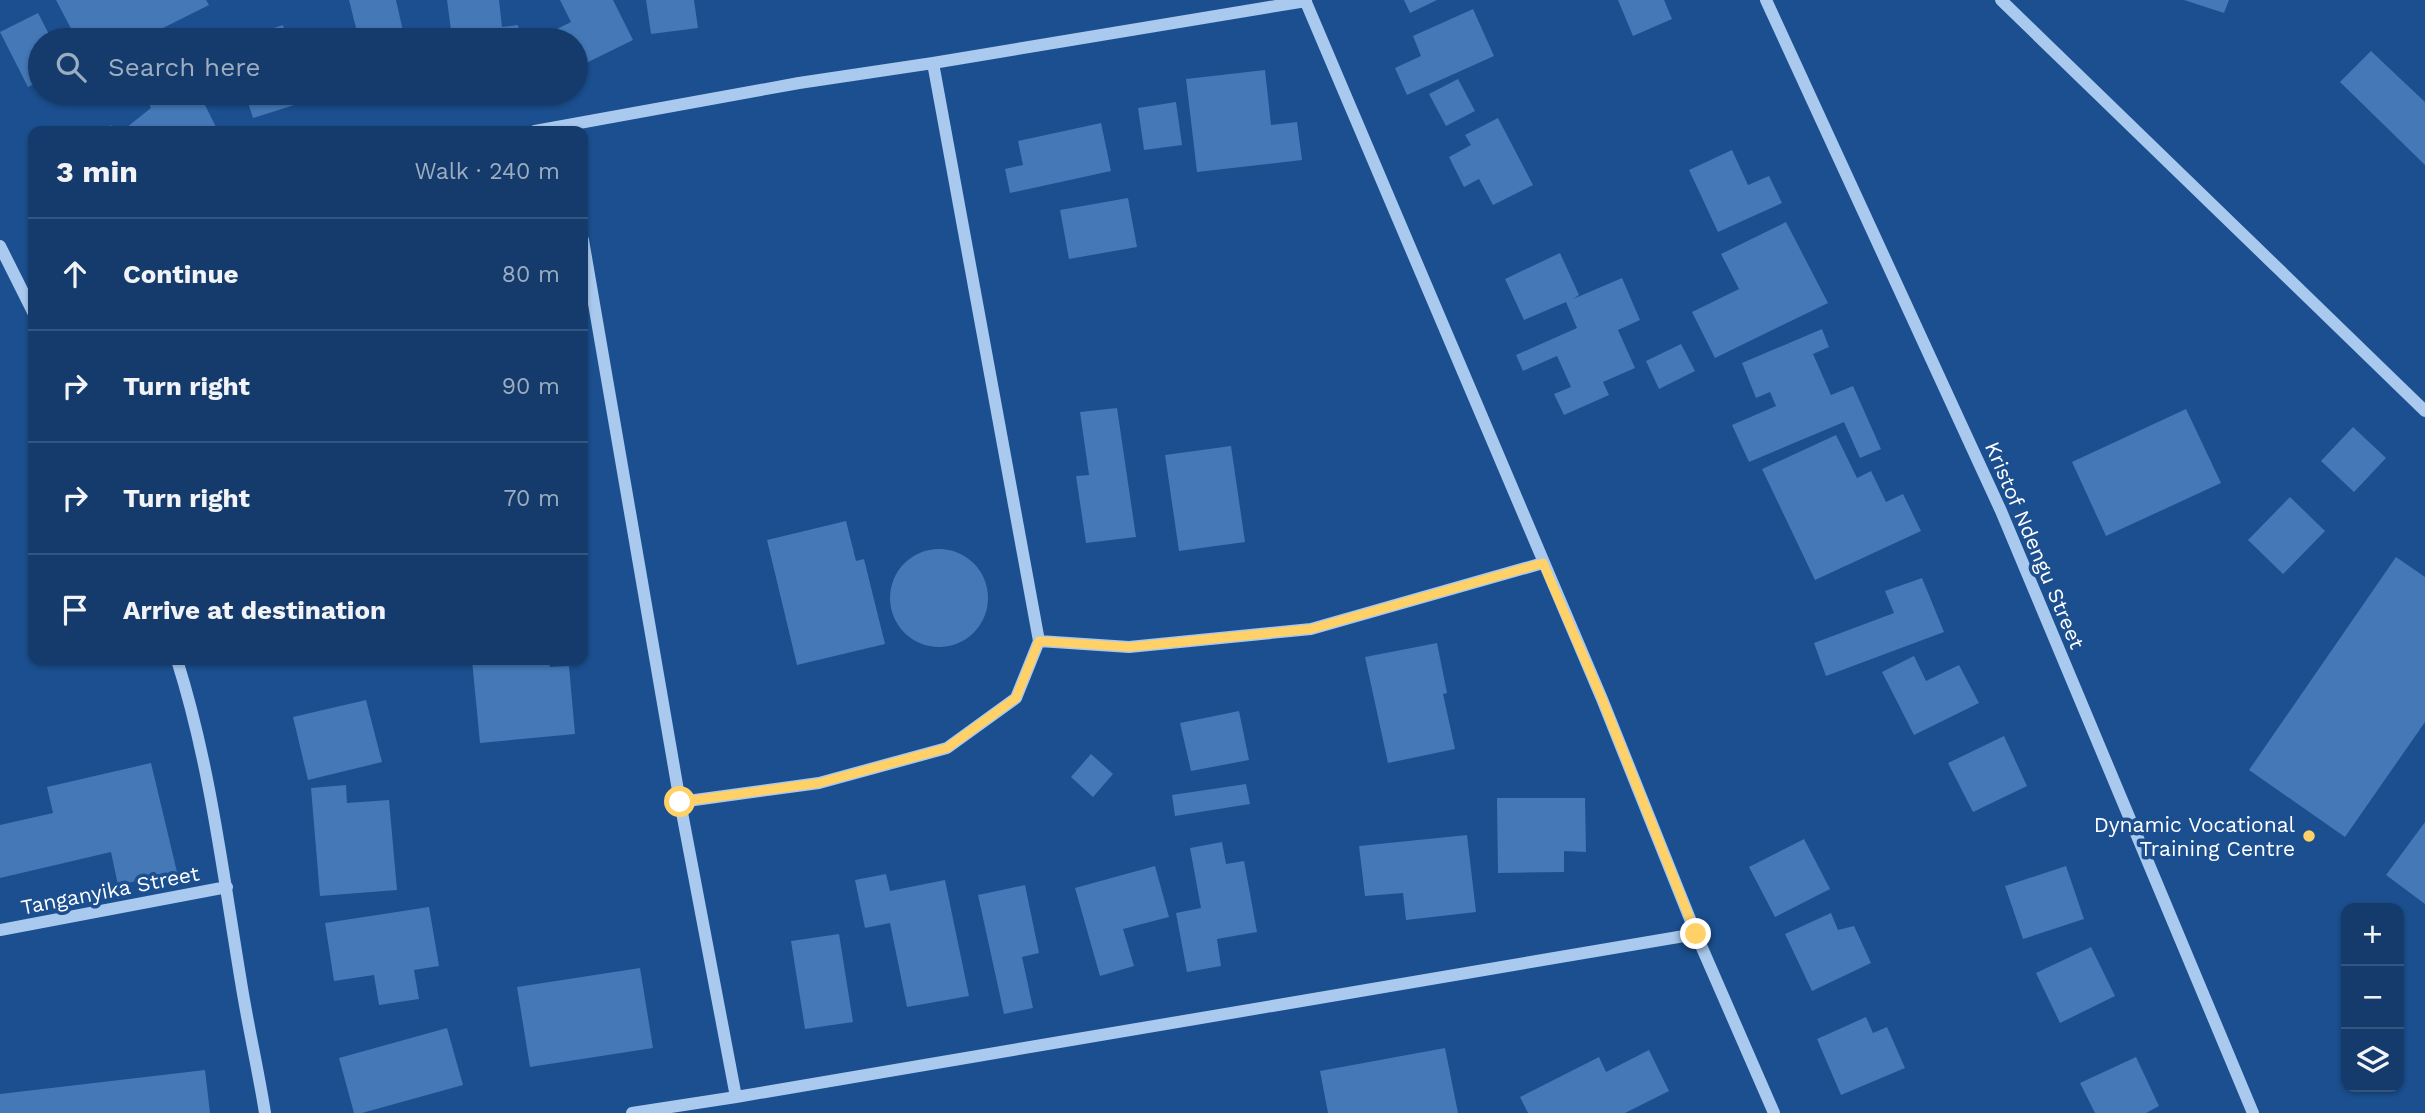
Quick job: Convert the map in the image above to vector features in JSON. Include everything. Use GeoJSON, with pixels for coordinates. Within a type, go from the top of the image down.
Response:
{"type":"FeatureCollection","features":[{"type":"Feature","properties":{"kind":"street"},"geometry":{"type":"LineString","coordinates":[[573,126],[799,83],[933,64],[1306,0],[1602,699],[1696,934],[1774,1113]]}},
{"type":"Feature","properties":{"kind":"street","name":"Kristof Ndengu Street"},"geometry":{"type":"LineString","coordinates":[[1766,0],[2001,511],[2253,1113]]}},
{"type":"Feature","properties":{"kind":"street"},"geometry":{"type":"LineString","coordinates":[[2001,0],[2425,411]]}},
{"type":"Feature","properties":{"kind":"street"},"geometry":{"type":"LineString","coordinates":[[680,802],[819,783],[947,748],[1016,698],[1039,641],[933,64]]}},
{"type":"Feature","properties":{"kind":"street"},"geometry":{"type":"LineString","coordinates":[[0,246],[28,302]]}},
{"type":"Feature","properties":{"kind":"street"},"geometry":{"type":"LineString","coordinates":[[588,269],[680,802],[736,1097]]}},
{"type":"Feature","properties":{"kind":"street"},"geometry":{"type":"LineString","coordinates":[[1039,641],[1129,647],[1311,629],[1543,563]]}},
{"type":"Feature","properties":{"kind":"street"},"geometry":{"type":"LineString","coordinates":[[179,665],[192,709],[227,887],[241,984],[265,1113]]}},
{"type":"Feature","properties":{"kind":"street","name":"Tanganyika Street"},"geometry":{"type":"LineString","coordinates":[[0,930],[227,887]]}},
{"type":"Feature","properties":{"kind":"street"},"geometry":{"type":"LineString","coordinates":[[632,1113],[1696,934]]}},
{"type":"Feature","properties":{"kind":"building"},"geometry":{"type":"Polygon","coordinates":[[[56,0],[206,0],[209,5],[163,28],[71,28],[56,0]]]}},
{"type":"Feature","properties":{"kind":"building"},"geometry":{"type":"Polygon","coordinates":[[[349,0],[396,0],[402,28],[356,28],[349,0]]]}},
{"type":"Feature","properties":{"kind":"building"},"geometry":{"type":"Polygon","coordinates":[[[447,0],[499,0],[502,27],[518,25],[519,28],[451,28],[447,0]]]}},
{"type":"Feature","properties":{"kind":"building"},"geometry":{"type":"Polygon","coordinates":[[[560,0],[613,0],[633,40],[588,62],[588,28],[559,28],[571,22],[560,0]]]}},
{"type":"Feature","properties":{"kind":"building"},"geometry":{"type":"Polygon","coordinates":[[[646,0],[694,0],[698,28],[651,34],[646,0]]]}},
{"type":"Feature","properties":{"kind":"building"},"geometry":{"type":"Polygon","coordinates":[[[1404,0],[1437,0],[1410,13],[1404,0]]]}},
{"type":"Feature","properties":{"kind":"building"},"geometry":{"type":"Polygon","coordinates":[[[1618,0],[1664,0],[1672,19],[1633,36],[1618,0]]]}},
{"type":"Feature","properties":{"kind":"building"},"geometry":{"type":"Polygon","coordinates":[[[2184,0],[2229,0],[2224,13],[2184,0]]]}},
{"type":"Feature","properties":{"kind":"building"},"geometry":{"type":"Polygon","coordinates":[[[1473,9],[1494,56],[1407,95],[1395,68],[1421,56],[1413,36],[1473,9]]]}},
{"type":"Feature","properties":{"kind":"building"},"geometry":{"type":"Polygon","coordinates":[[[38,13],[46,28],[28,28],[28,87],[0,32],[38,13]]]}},
{"type":"Feature","properties":{"kind":"building"},"geometry":{"type":"Polygon","coordinates":[[[2371,51],[2425,102],[2425,165],[2340,82],[2371,51]]]}},
{"type":"Feature","properties":{"kind":"building"},"geometry":{"type":"Polygon","coordinates":[[[1265,70],[1271,125],[1297,122],[1302,160],[1197,172],[1186,79],[1265,70]]]}},
{"type":"Feature","properties":{"kind":"building"},"geometry":{"type":"Polygon","coordinates":[[[1458,79],[1475,111],[1446,126],[1429,94],[1458,79]]]}},
{"type":"Feature","properties":{"kind":"building"},"geometry":{"type":"Polygon","coordinates":[[[1176,102],[1182,145],[1144,150],[1138,108],[1176,102]]]}},
{"type":"Feature","properties":{"kind":"building"},"geometry":{"type":"Polygon","coordinates":[[[150,105],[205,105],[216,126],[128,126],[151,108],[150,105]]]}},
{"type":"Feature","properties":{"kind":"building"},"geometry":{"type":"Polygon","coordinates":[[[249,105],[294,105],[253,118],[249,105]]]}},
{"type":"Feature","properties":{"kind":"building"},"geometry":{"type":"Polygon","coordinates":[[[1498,118],[1533,185],[1493,205],[1479,179],[1464,187],[1449,157],[1471,145],[1465,135],[1498,118]]]}},
{"type":"Feature","properties":{"kind":"building"},"geometry":{"type":"Polygon","coordinates":[[[1101,123],[1111,171],[1010,193],[1005,169],[1023,165],[1018,141],[1101,123]]]}},
{"type":"Feature","properties":{"kind":"building"},"geometry":{"type":"Polygon","coordinates":[[[1732,150],[1748,185],[1769,176],[1782,203],[1718,232],[1689,170],[1732,150]]]}},
{"type":"Feature","properties":{"kind":"building"},"geometry":{"type":"Polygon","coordinates":[[[1128,198],[1137,247],[1069,259],[1060,210],[1128,198]]]}},
{"type":"Feature","properties":{"kind":"building"},"geometry":{"type":"Polygon","coordinates":[[[1786,222],[1828,303],[1715,358],[1692,312],[1739,289],[1721,254],[1786,222]]]}},
{"type":"Feature","properties":{"kind":"building"},"geometry":{"type":"Polygon","coordinates":[[[1560,253],[1579,295],[1573,299],[1622,278],[1640,320],[1618,330],[1635,368],[1603,382],[1609,395],[1564,415],[1554,394],[1571,387],[1557,356],[1523,371],[1516,355],[1577,328],[1566,302],[1524,320],[1505,279],[1560,253]]]}},
{"type":"Feature","properties":{"kind":"building"},"geometry":{"type":"Polygon","coordinates":[[[1822,329],[1829,347],[1813,354],[1831,395],[1853,386],[1881,449],[1860,458],[1844,422],[1749,462],[1732,425],[1776,406],[1770,392],[1756,398],[1742,363],[1822,329]]]}},
{"type":"Feature","properties":{"kind":"building"},"geometry":{"type":"Polygon","coordinates":[[[1681,344],[1695,371],[1659,389],[1646,361],[1681,344]]]}},
{"type":"Feature","properties":{"kind":"building"},"geometry":{"type":"Polygon","coordinates":[[[1117,408],[1136,537],[1086,543],[1076,476],[1089,475],[1080,412],[1117,408]]]}},
{"type":"Feature","properties":{"kind":"building"},"geometry":{"type":"Polygon","coordinates":[[[2186,409],[2221,483],[2106,536],[2072,462],[2186,409]]]}},
{"type":"Feature","properties":{"kind":"building"},"geometry":{"type":"Polygon","coordinates":[[[2353,427],[2386,458],[2354,492],[2321,461],[2353,427]]]}},
{"type":"Feature","properties":{"kind":"building"},"geometry":{"type":"Polygon","coordinates":[[[1836,435],[1857,478],[1871,471],[1886,502],[1903,494],[1921,531],[1815,580],[1762,469],[1836,435]]]}},
{"type":"Feature","properties":{"kind":"building"},"geometry":{"type":"Polygon","coordinates":[[[1231,446],[1245,542],[1179,551],[1165,455],[1231,446]]]}},
{"type":"Feature","properties":{"kind":"building"},"geometry":{"type":"Polygon","coordinates":[[[2290,497],[2325,531],[2283,574],[2248,540],[2290,497]]]}},
{"type":"Feature","properties":{"kind":"building"},"geometry":{"type":"Polygon","coordinates":[[[846,521],[856,561],[864,559],[885,644],[797,665],[767,540],[846,521]]]}},
{"type":"Feature","properties":{"kind":"building"},"geometry":{"type":"Polygon","coordinates":[[[939,549],[958,553],[973,564],[984,579],[988,598],[984,617],[973,632],[958,643],[939,647],[920,643],[905,632],[894,617],[890,598],[894,579],[905,564],[920,553],[939,549]]]}},
{"type":"Feature","properties":{"kind":"building"},"geometry":{"type":"Polygon","coordinates":[[[2396,557],[2425,577],[2425,722],[2345,837],[2249,770],[2396,557]]]}},
{"type":"Feature","properties":{"kind":"building"},"geometry":{"type":"Polygon","coordinates":[[[1922,578],[1944,632],[1826,676],[1814,643],[1894,613],[1885,591],[1922,578]]]}},
{"type":"Feature","properties":{"kind":"building"},"geometry":{"type":"Polygon","coordinates":[[[1437,643],[1447,693],[1443,694],[1455,749],[1388,763],[1365,657],[1437,643]]]}},
{"type":"Feature","properties":{"kind":"building"},"geometry":{"type":"Polygon","coordinates":[[[1914,656],[1926,681],[1959,665],[1979,703],[1914,735],[1882,672],[1914,656]]]}},
{"type":"Feature","properties":{"kind":"building"},"geometry":{"type":"Polygon","coordinates":[[[472,665],[569,666],[575,734],[480,743],[472,665]]]}},
{"type":"Feature","properties":{"kind":"building"},"geometry":{"type":"Polygon","coordinates":[[[366,700],[382,762],[308,780],[293,717],[366,700]]]}},
{"type":"Feature","properties":{"kind":"building"},"geometry":{"type":"Polygon","coordinates":[[[1239,711],[1249,760],[1191,771],[1180,723],[1239,711]]]}},
{"type":"Feature","properties":{"kind":"building"},"geometry":{"type":"Polygon","coordinates":[[[2004,736],[2027,786],[1973,812],[1948,763],[2004,736]]]}},
{"type":"Feature","properties":{"kind":"building"},"geometry":{"type":"Polygon","coordinates":[[[1091,754],[1113,774],[1093,797],[1071,777],[1091,754]]]}},
{"type":"Feature","properties":{"kind":"building"},"geometry":{"type":"Polygon","coordinates":[[[151,763],[177,872],[118,885],[111,852],[0,878],[0,825],[53,813],[47,787],[151,763]]]}},
{"type":"Feature","properties":{"kind":"building"},"geometry":{"type":"Polygon","coordinates":[[[1246,784],[1250,804],[1175,816],[1172,795],[1246,784]]]}},
{"type":"Feature","properties":{"kind":"building"},"geometry":{"type":"Polygon","coordinates":[[[346,785],[347,803],[389,800],[397,890],[320,896],[311,788],[346,785]]]}},
{"type":"Feature","properties":{"kind":"building"},"geometry":{"type":"Polygon","coordinates":[[[1497,798],[1585,798],[1586,852],[1564,851],[1564,872],[1498,873],[1497,798]]]}},
{"type":"Feature","properties":{"kind":"building"},"geometry":{"type":"Polygon","coordinates":[[[2425,822],[2425,904],[2386,875],[2425,822]]]}},
{"type":"Feature","properties":{"kind":"building"},"geometry":{"type":"Polygon","coordinates":[[[1467,835],[1476,912],[1406,920],[1403,893],[1365,896],[1359,846],[1467,835]]]}},
{"type":"Feature","properties":{"kind":"building"},"geometry":{"type":"Polygon","coordinates":[[[1804,839],[1830,889],[1775,917],[1749,867],[1804,839]]]}},
{"type":"Feature","properties":{"kind":"building"},"geometry":{"type":"Polygon","coordinates":[[[1222,842],[1226,864],[1244,861],[1257,932],[1217,939],[1221,966],[1187,972],[1176,913],[1201,908],[1190,848],[1222,842]]]}},
{"type":"Feature","properties":{"kind":"building"},"geometry":{"type":"Polygon","coordinates":[[[1155,866],[1169,917],[1123,929],[1134,966],[1100,976],[1075,888],[1155,866]]]}},
{"type":"Feature","properties":{"kind":"building"},"geometry":{"type":"Polygon","coordinates":[[[2066,866],[2084,919],[2023,939],[2005,886],[2066,866]]]}},
{"type":"Feature","properties":{"kind":"building"},"geometry":{"type":"Polygon","coordinates":[[[886,874],[890,891],[945,880],[969,996],[907,1007],[890,923],[865,928],[855,880],[886,874]]]}},
{"type":"Feature","properties":{"kind":"building"},"geometry":{"type":"Polygon","coordinates":[[[1025,885],[1039,953],[1022,957],[1033,1008],[1004,1014],[978,895],[1025,885]]]}},
{"type":"Feature","properties":{"kind":"building"},"geometry":{"type":"Polygon","coordinates":[[[429,907],[439,966],[414,970],[419,999],[379,1005],[374,975],[334,981],[325,923],[429,907]]]}},
{"type":"Feature","properties":{"kind":"building"},"geometry":{"type":"Polygon","coordinates":[[[1831,913],[1838,930],[1854,926],[1871,963],[1812,991],[1785,934],[1831,913]]]}},
{"type":"Feature","properties":{"kind":"building"},"geometry":{"type":"Polygon","coordinates":[[[839,934],[853,1022],[805,1029],[791,941],[839,934]]]}},
{"type":"Feature","properties":{"kind":"building"},"geometry":{"type":"Polygon","coordinates":[[[2091,947],[2115,996],[2060,1023],[2036,973],[2091,947]]]}},
{"type":"Feature","properties":{"kind":"building"},"geometry":{"type":"Polygon","coordinates":[[[640,968],[653,1048],[530,1067],[517,987],[640,968]]]}},
{"type":"Feature","properties":{"kind":"building"},"geometry":{"type":"Polygon","coordinates":[[[1866,1017],[1873,1033],[1887,1027],[1905,1068],[1841,1095],[1817,1039],[1866,1017]]]}},
{"type":"Feature","properties":{"kind":"building"},"geometry":{"type":"Polygon","coordinates":[[[447,1028],[463,1085],[354,1113],[339,1058],[447,1028]]]}},
{"type":"Feature","properties":{"kind":"building"},"geometry":{"type":"Polygon","coordinates":[[[1445,1048],[1458,1113],[1328,1113],[1320,1071],[1445,1048]]]}},
{"type":"Feature","properties":{"kind":"building"},"geometry":{"type":"Polygon","coordinates":[[[1649,1050],[1669,1091],[1625,1113],[1528,1113],[1520,1097],[1599,1057],[1606,1072],[1649,1050]]]}},
{"type":"Feature","properties":{"kind":"building"},"geometry":{"type":"Polygon","coordinates":[[[2136,1057],[2159,1106],[2146,1113],[2095,1113],[2080,1083],[2136,1057]]]}},
{"type":"Feature","properties":{"kind":"building"},"geometry":{"type":"Polygon","coordinates":[[[205,1070],[210,1113],[0,1113],[0,1094],[205,1070]]]}},
{"type":"Feature","properties":{"kind":"place","name":"Dynamic Vocational Training Centre"},"geometry":{"type":"Point","coordinates":[2309,836]}},
{"type":"Feature","properties":{"kind":"route"},"geometry":{"type":"LineString","coordinates":[[680,802],[819,783],[947,748],[1016,698],[1039,641],[1129,647],[1311,629],[1543,563],[1602,699],[1696,934]]}}]}
